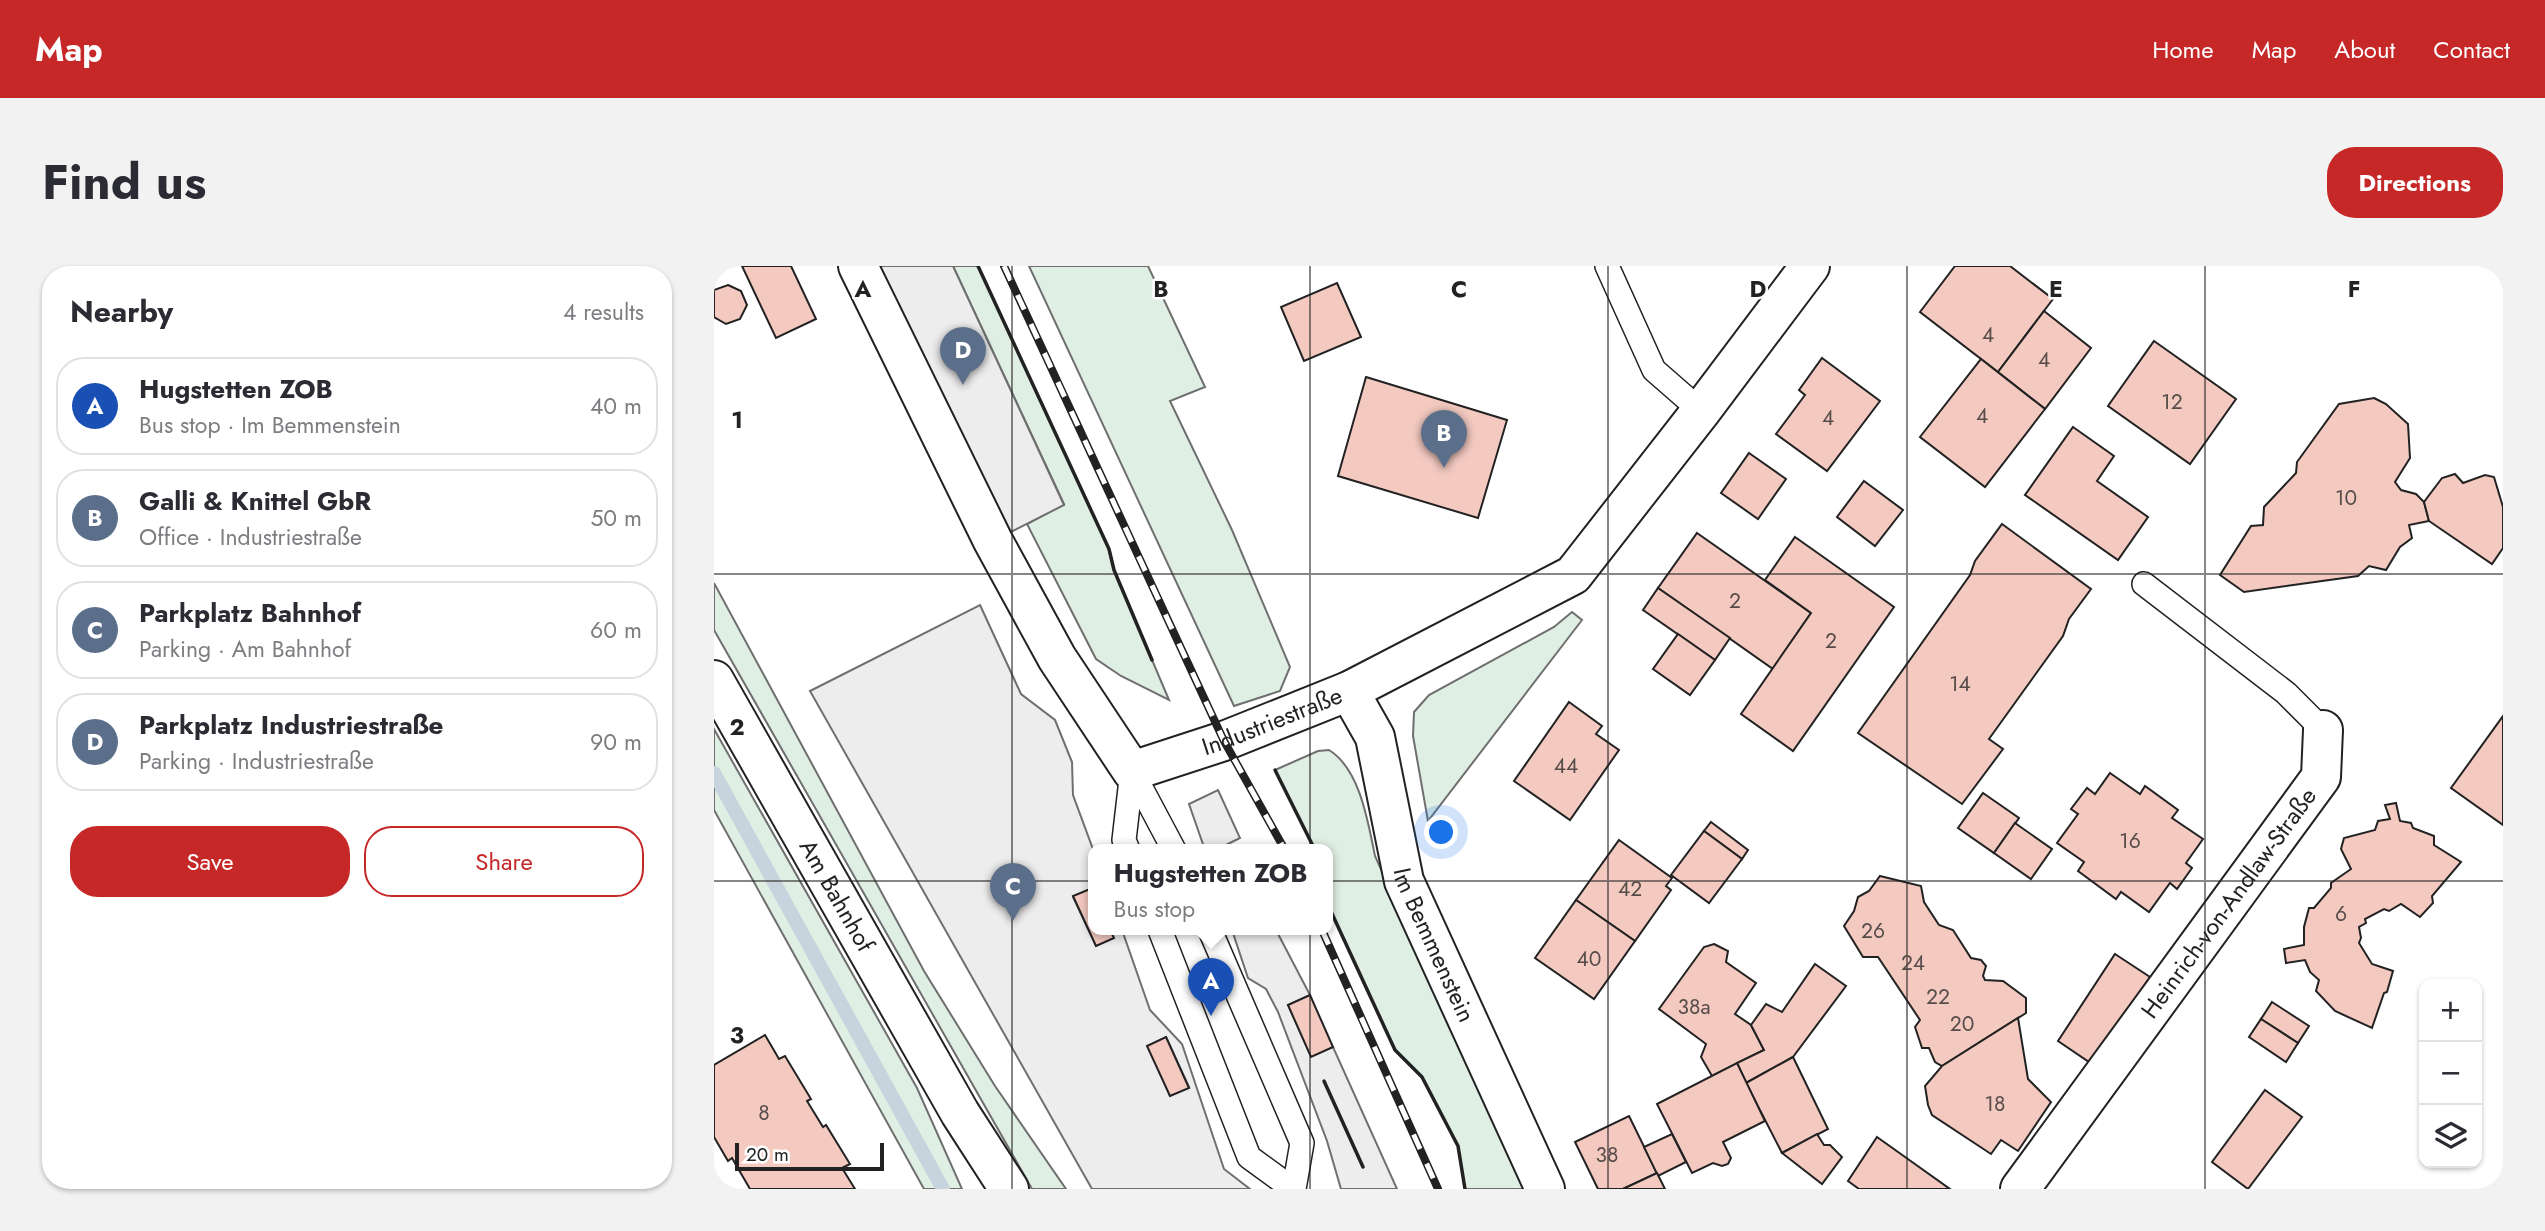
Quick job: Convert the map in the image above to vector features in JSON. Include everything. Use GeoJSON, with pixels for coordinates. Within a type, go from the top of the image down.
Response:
{"type":"FeatureCollection","features":[{"type":"Feature","properties":{"kind":"street"},"geometry":{"type":"LineString","coordinates":[[858,266],[993,541],[1057,658],[1132,771]]}},
{"type":"Feature","properties":{"kind":"street","name":"Industriestraße"},"geometry":{"type":"LineString","coordinates":[[1132,771],[1261,727],[1349,691],[1573,575],[1702,411],[1810,266]]}},
{"type":"Feature","properties":{"kind":"street","name":"Am Bahnhof"},"geometry":{"type":"LineString","coordinates":[[714,680],[960,1113],[1009,1189]]}},
{"type":"Feature","properties":{"kind":"street","name":"Im Bemmenstein"},"geometry":{"type":"LineString","coordinates":[[1349,691],[1375,737],[1404,881],[1545,1189]]}},
{"type":"Feature","properties":{"kind":"street","name":"Heinrich-von-Andlaw-Straße"},"geometry":{"type":"LineString","coordinates":[[2020,1189],[2321,777],[2323,730]]}},
{"type":"Feature","properties":{"kind":"street","name":"Am Bahnhof"},"geometry":{"type":"LineString","coordinates":[[960,1113],[987,1189]]}},
{"type":"Feature","properties":{"kind":"lane"},"geometry":{"type":"LineString","coordinates":[[1607,266],[1654,370],[1702,411]]}},
{"type":"Feature","properties":{"kind":"lane","name":"Heinrich-von-Andlaw-Straße"},"geometry":{"type":"LineString","coordinates":[[2144,583],[2286,693],[2323,730]]}},
{"type":"Feature","properties":{"kind":"lane"},"geometry":{"type":"LineString","coordinates":[[1126,844],[1132,771]]}},
{"type":"Feature","properties":{"kind":"lane"},"geometry":{"type":"LineString","coordinates":[[1132,771],[1171,844]]}},
{"type":"Feature","properties":{"kind":"lane"},"geometry":{"type":"LineString","coordinates":[[1162,935],[1249,1157],[1294,1189],[1301,1143],[1212,935]]}},
{"type":"Feature","properties":{"kind":"green space"},"geometry":{"type":"Polygon","coordinates":[[[953,266],[978,266],[1109,549],[1114,570],[1169,700],[1121,676],[1096,659],[1027,524],[1064,504],[953,266]]]}},
{"type":"Feature","properties":{"kind":"green space"},"geometry":{"type":"Polygon","coordinates":[[[1029,266],[1148,266],[1205,387],[1170,401],[1232,530],[1290,667],[1280,691],[1234,706],[1029,266]]]}},
{"type":"Feature","properties":{"kind":"green space"},"geometry":{"type":"Polygon","coordinates":[[[714,583],[924,971],[995,1086],[1066,1189],[1032,1189],[714,630],[714,583]]]}},
{"type":"Feature","properties":{"kind":"green space"},"geometry":{"type":"Polygon","coordinates":[[[1572,612],[1582,620],[1428,821],[1413,736],[1414,712],[1429,695],[1554,627],[1572,612]]]}},
{"type":"Feature","properties":{"kind":"green space"},"geometry":{"type":"Polygon","coordinates":[[[714,729],[917,1088],[962,1189],[924,1189],[714,810],[714,729]]]}},
{"type":"Feature","properties":{"kind":"green space"},"geometry":{"type":"Polygon","coordinates":[[[1329,750],[1340,759],[1355,783],[1366,813],[1375,856],[1524,1189],[1465,1189],[1458,1146],[1422,1077],[1395,1050],[1333,916],[1333,844],[1312,844],[1275,770],[1318,751],[1329,750]]]}},
{"type":"Feature","properties":{"kind":"shaded area"},"geometry":{"type":"Polygon","coordinates":[[[858,266],[953,266],[1064,505],[993,541],[858,266]]]}},
{"type":"Feature","properties":{"kind":"shaded area"},"geometry":{"type":"Polygon","coordinates":[[[980,605],[1021,694],[1055,720],[1072,762],[1073,795],[1091,844],[1088,844],[1088,890],[1073,897],[1088,929],[1088,935],[1091,935],[1096,946],[1113,938],[1112,935],[1124,935],[1150,1010],[1182,1044],[1224,1169],[1250,1189],[1092,1189],[810,691],[980,605]],[[1166,1037],[1148,1046],[1170,1096],[1189,1087],[1166,1037]]]}},
{"type":"Feature","properties":{"kind":"shaded area"},"geometry":{"type":"Polygon","coordinates":[[[1218,790],[1240,838],[1228,844],[1203,844],[1189,804],[1218,790]]]}},
{"type":"Feature","properties":{"kind":"shaded area"},"geometry":{"type":"Polygon","coordinates":[[[1234,935],[1279,935],[1310,995],[1288,1005],[1311,1056],[1333,1047],[1397,1189],[1341,1189],[1327,1141],[1278,1012],[1266,989],[1248,978],[1234,935]]]}},
{"type":"Feature","properties":{"kind":"building"},"geometry":{"type":"Polygon","coordinates":[[[742,266],[791,266],[816,319],[776,338],[742,266]]]}},
{"type":"Feature","properties":{"kind":"building"},"geometry":{"type":"Polygon","coordinates":[[[1955,266],[2010,266],[2053,299],[1998,372],[1920,312],[1955,266]]]}},
{"type":"Feature","properties":{"kind":"building"},"geometry":{"type":"Polygon","coordinates":[[[1337,283],[1361,337],[1304,361],[1281,307],[1337,283]]]}},
{"type":"Feature","properties":{"kind":"building"},"geometry":{"type":"Polygon","coordinates":[[[728,285],[741,291],[747,305],[740,319],[726,324],[714,317],[714,290],[728,285]]]}},
{"type":"Feature","properties":{"kind":"building"},"geometry":{"type":"Polygon","coordinates":[[[2044,311],[2091,348],[2045,409],[1998,372],[2044,311]]]}},
{"type":"Feature","properties":{"kind":"building"},"geometry":{"type":"Polygon","coordinates":[[[2154,341],[2236,399],[2190,464],[2108,406],[2154,341]]]}},
{"type":"Feature","properties":{"kind":"building"},"geometry":{"type":"Polygon","coordinates":[[[1822,358],[1880,401],[1827,471],[1776,434],[1805,395],[1799,390],[1822,358]]]}},
{"type":"Feature","properties":{"kind":"building"},"geometry":{"type":"Polygon","coordinates":[[[1981,359],[2045,409],[1985,487],[1920,437],[1981,359]]]}},
{"type":"Feature","properties":{"kind":"building"},"geometry":{"type":"Polygon","coordinates":[[[1366,377],[1507,420],[1478,518],[1338,476],[1366,377]]]}},
{"type":"Feature","properties":{"kind":"building"},"geometry":{"type":"Polygon","coordinates":[[[2374,398],[2386,404],[2408,424],[2410,458],[2395,482],[2401,490],[2416,494],[2424,502],[2429,521],[2409,525],[2412,538],[2400,547],[2386,570],[2369,566],[2358,576],[2244,592],[2220,575],[2251,526],[2263,525],[2264,507],[2296,473],[2297,462],[2339,404],[2374,398]]]}},
{"type":"Feature","properties":{"kind":"building"},"geometry":{"type":"Polygon","coordinates":[[[2073,427],[2114,456],[2097,481],[2148,517],[2118,560],[2025,495],[2073,427]]]}},
{"type":"Feature","properties":{"kind":"building"},"geometry":{"type":"Polygon","coordinates":[[[1749,453],[1786,479],[1758,519],[1721,493],[1749,453]]]}},
{"type":"Feature","properties":{"kind":"building"},"geometry":{"type":"Polygon","coordinates":[[[2455,474],[2463,483],[2485,475],[2494,477],[2503,507],[2503,548],[2492,564],[2429,521],[2424,502],[2442,478],[2455,474]]]}},
{"type":"Feature","properties":{"kind":"building"},"geometry":{"type":"Polygon","coordinates":[[[1864,481],[1903,510],[1875,546],[1837,517],[1864,481]]]}},
{"type":"Feature","properties":{"kind":"building"},"geometry":{"type":"Polygon","coordinates":[[[2002,524],[2091,589],[2069,619],[2063,636],[1989,739],[2003,749],[1962,804],[1858,733],[1970,575],[1975,561],[2002,524]]]}},
{"type":"Feature","properties":{"kind":"building"},"geometry":{"type":"Polygon","coordinates":[[[1697,533],[1811,613],[1773,669],[1658,588],[1697,533]]]}},
{"type":"Feature","properties":{"kind":"building"},"geometry":{"type":"Polygon","coordinates":[[[1795,537],[1894,607],[1793,751],[1741,714],[1811,613],[1765,580],[1795,537]]]}},
{"type":"Feature","properties":{"kind":"building"},"geometry":{"type":"Polygon","coordinates":[[[1658,588],[1730,638],[1715,660],[1643,610],[1658,588]]]}},
{"type":"Feature","properties":{"kind":"building"},"geometry":{"type":"Polygon","coordinates":[[[1678,634],[1715,660],[1690,695],[1653,669],[1678,634]]]}},
{"type":"Feature","properties":{"kind":"building"},"geometry":{"type":"Polygon","coordinates":[[[1569,702],[1602,726],[1596,734],[1619,750],[1570,820],[1514,781],[1569,702]]]}},
{"type":"Feature","properties":{"kind":"building"},"geometry":{"type":"Polygon","coordinates":[[[2503,716],[2503,825],[2451,788],[2503,716]]]}},
{"type":"Feature","properties":{"kind":"building"},"geometry":{"type":"Polygon","coordinates":[[[2110,773],[2140,794],[2145,786],[2178,810],[2172,818],[2203,839],[2186,863],[2192,868],[2177,889],[2170,883],[2149,912],[2121,892],[2116,899],[2078,871],[2084,862],[2057,843],[2078,814],[2071,809],[2087,788],[2095,794],[2110,773]]]}},
{"type":"Feature","properties":{"kind":"building"},"geometry":{"type":"Polygon","coordinates":[[[1983,793],[2019,818],[1994,853],[1958,828],[1983,793]]]}},
{"type":"Feature","properties":{"kind":"building"},"geometry":{"type":"Polygon","coordinates":[[[2396,803],[2400,821],[2411,823],[2413,828],[2434,836],[2434,845],[2461,862],[2432,896],[2433,903],[2420,917],[2401,904],[2365,919],[2366,923],[2359,927],[2359,943],[2372,964],[2393,971],[2372,1028],[2335,1011],[2316,991],[2319,980],[2310,972],[2305,960],[2286,963],[2284,949],[2304,945],[2304,927],[2309,908],[2314,908],[2331,888],[2331,883],[2351,869],[2341,849],[2344,838],[2375,830],[2378,821],[2390,819],[2385,805],[2396,803]]]}},
{"type":"Feature","properties":{"kind":"building"},"geometry":{"type":"Polygon","coordinates":[[[1711,822],[1748,850],[1742,859],[1704,831],[1711,822]]]}},
{"type":"Feature","properties":{"kind":"building"},"geometry":{"type":"Polygon","coordinates":[[[2015,823],[2052,849],[2031,879],[1994,853],[2015,823]]]}},
{"type":"Feature","properties":{"kind":"building"},"geometry":{"type":"Polygon","coordinates":[[[1704,831],[1742,859],[1709,903],[1671,875],[1704,831]]]}},
{"type":"Feature","properties":{"kind":"building"},"geometry":{"type":"Polygon","coordinates":[[[1619,840],[1672,878],[1666,886],[1671,890],[1635,941],[1576,900],[1619,840]]]}},
{"type":"Feature","properties":{"kind":"building"},"geometry":{"type":"Polygon","coordinates":[[[1880,876],[1921,886],[1924,902],[1939,925],[1953,930],[1971,958],[1981,960],[1986,966],[1983,976],[1985,980],[2003,981],[2026,998],[2026,1013],[1942,1066],[1935,1062],[1929,1048],[1922,1048],[1915,1027],[1920,1020],[1878,957],[1863,957],[1844,926],[1854,911],[1858,897],[1869,891],[1880,876]]]}},
{"type":"Feature","properties":{"kind":"building"},"geometry":{"type":"Polygon","coordinates":[[[1088,890],[1088,929],[1073,896],[1088,890]]]}},
{"type":"Feature","properties":{"kind":"building"},"geometry":{"type":"Polygon","coordinates":[[[1576,900],[1635,941],[1594,999],[1535,958],[1576,900]]]}},
{"type":"Feature","properties":{"kind":"building"},"geometry":{"type":"Polygon","coordinates":[[[1091,935],[1112,935],[1114,938],[1096,946],[1091,935]]]}},
{"type":"Feature","properties":{"kind":"building"},"geometry":{"type":"Polygon","coordinates":[[[1714,944],[1728,951],[1726,962],[1756,983],[1735,1014],[1751,1025],[1764,1050],[1712,1076],[1701,1057],[1706,1044],[1659,1009],[1704,947],[1714,944]]]}},
{"type":"Feature","properties":{"kind":"building"},"geometry":{"type":"Polygon","coordinates":[[[2115,954],[2150,977],[2092,1064],[2058,1041],[2115,954]]]}},
{"type":"Feature","properties":{"kind":"building"},"geometry":{"type":"Polygon","coordinates":[[[1815,964],[1846,986],[1793,1057],[1746,1083],[1737,1063],[1764,1050],[1751,1025],[1766,1004],[1782,1012],[1815,964]]]}},
{"type":"Feature","properties":{"kind":"building"},"geometry":{"type":"Polygon","coordinates":[[[1310,995],[1333,1047],[1311,1057],[1288,1005],[1310,995]]]}},
{"type":"Feature","properties":{"kind":"building"},"geometry":{"type":"Polygon","coordinates":[[[2272,1002],[2309,1026],[2298,1043],[2261,1019],[2272,1002]]]}},
{"type":"Feature","properties":{"kind":"building"},"geometry":{"type":"Polygon","coordinates":[[[2018,1018],[2028,1079],[2051,1102],[2018,1151],[2001,1140],[1991,1154],[1932,1115],[1925,1086],[1942,1066],[2018,1018]]]}},
{"type":"Feature","properties":{"kind":"building"},"geometry":{"type":"Polygon","coordinates":[[[2261,1019],[2298,1043],[2286,1062],[2249,1037],[2261,1019]]]}},
{"type":"Feature","properties":{"kind":"building"},"geometry":{"type":"Polygon","coordinates":[[[765,1035],[779,1059],[785,1056],[811,1099],[807,1101],[823,1127],[826,1125],[850,1164],[842,1168],[855,1189],[750,1189],[732,1158],[728,1161],[714,1137],[714,1065],[765,1035]]]}},
{"type":"Feature","properties":{"kind":"building"},"geometry":{"type":"Polygon","coordinates":[[[1166,1037],[1189,1088],[1170,1096],[1147,1046],[1166,1037]]]}},
{"type":"Feature","properties":{"kind":"building"},"geometry":{"type":"Polygon","coordinates":[[[1793,1057],[1828,1129],[1782,1153],[1746,1083],[1793,1057]]]}},
{"type":"Feature","properties":{"kind":"building"},"geometry":{"type":"Polygon","coordinates":[[[1737,1063],[1765,1121],[1723,1142],[1731,1158],[1728,1164],[1722,1166],[1713,1163],[1692,1173],[1657,1104],[1737,1063]]]}},
{"type":"Feature","properties":{"kind":"building"},"geometry":{"type":"Polygon","coordinates":[[[2265,1090],[2302,1117],[2248,1189],[2212,1162],[2265,1090]]]}},
{"type":"Feature","properties":{"kind":"building"},"geometry":{"type":"Polygon","coordinates":[[[1629,1116],[1657,1173],[1623,1189],[1598,1189],[1575,1142],[1629,1116]]]}},
{"type":"Feature","properties":{"kind":"building"},"geometry":{"type":"Polygon","coordinates":[[[1672,1134],[1686,1162],[1658,1176],[1644,1147],[1672,1134]]]}},
{"type":"Feature","properties":{"kind":"building"},"geometry":{"type":"Polygon","coordinates":[[[1817,1134],[1824,1145],[1830,1145],[1842,1157],[1822,1184],[1782,1153],[1817,1134]]]}},
{"type":"Feature","properties":{"kind":"building"},"geometry":{"type":"Polygon","coordinates":[[[1877,1137],[1950,1189],[1859,1189],[1848,1181],[1877,1137]]]}},
{"type":"Feature","properties":{"kind":"building"},"geometry":{"type":"Polygon","coordinates":[[[1657,1173],[1665,1189],[1623,1189],[1657,1173]]]}},
{"type":"Feature","properties":{"kind":"waterway"},"geometry":{"type":"LineString","coordinates":[[714,773],[943,1189]]}},
{"type":"Feature","properties":{"kind":"railway"},"geometry":{"type":"LineString","coordinates":[[1004,266],[1224,741],[1282,844]]}},
{"type":"Feature","properties":{"kind":"railway"},"geometry":{"type":"LineString","coordinates":[[1324,935],[1438,1189]]}},
{"type":"Feature","properties":{"kind":"wall"},"geometry":{"type":"LineString","coordinates":[[978,266],[1109,549],[1114,570],[1152,660]]}},
{"type":"Feature","properties":{"kind":"wall"},"geometry":{"type":"LineString","coordinates":[[1275,770],[1312,844]]}},
{"type":"Feature","properties":{"kind":"wall"},"geometry":{"type":"LineString","coordinates":[[1333,916],[1395,1050],[1422,1077],[1458,1146],[1465,1189]]}},
{"type":"Feature","properties":{"kind":"wall"},"geometry":{"type":"LineString","coordinates":[[1324,1081],[1363,1167]]}},
{"type":"Feature","properties":{"kind":"place","name":"Parkplatz Industriestraße"},"geometry":{"type":"Point","coordinates":[963,385]}},
{"type":"Feature","properties":{"kind":"place","name":"Galli & Knittel GbR"},"geometry":{"type":"Point","coordinates":[1444,468]}},
{"type":"Feature","properties":{"kind":"place","name":"Parkplatz Bahnhof"},"geometry":{"type":"Point","coordinates":[1013,921]}},
{"type":"Feature","properties":{"kind":"place","name":"Hugstetten ZOB"},"geometry":{"type":"Point","coordinates":[1211,1016]}}]}
